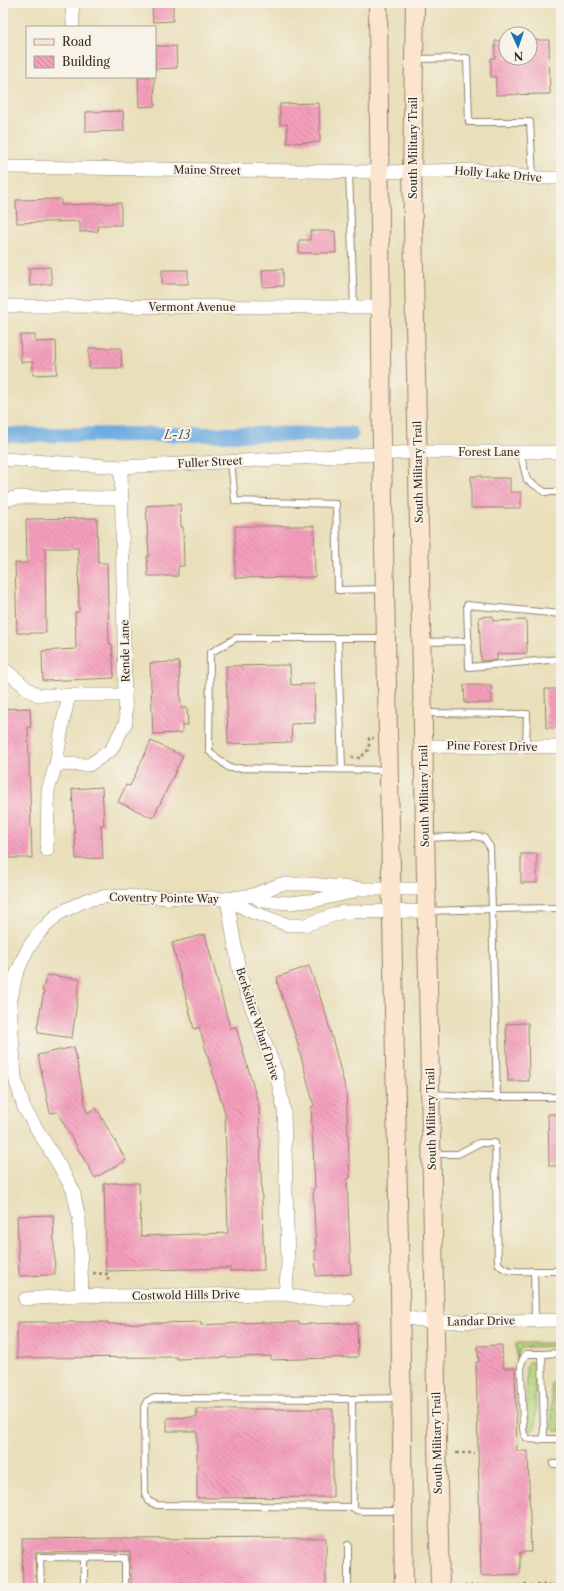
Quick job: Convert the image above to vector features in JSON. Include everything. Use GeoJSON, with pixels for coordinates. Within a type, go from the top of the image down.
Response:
{"type":"FeatureCollection","features":[{"type":"Feature","properties":{"kind":"main road"},"geometry":{"type":"LineString","coordinates":[[378,3],[382,454],[401,1317],[404,1588]]}},
{"type":"Feature","properties":{"kind":"main road","name":"South Military Trail"},"geometry":{"type":"LineString","coordinates":[[414,3],[412,171],[440,1588]]}},
{"type":"Feature","properties":{"kind":"street"},"geometry":{"type":"LineString","coordinates":[[72,3],[73,23]]}},
{"type":"Feature","properties":{"kind":"street","name":"Maine Street"},"geometry":{"type":"LineString","coordinates":[[3,167],[349,172],[412,171]]}},
{"type":"Feature","properties":{"kind":"street","name":"Holly Lake Drive"},"geometry":{"type":"LineString","coordinates":[[412,171],[474,170],[533,178],[561,178]]}},
{"type":"Feature","properties":{"kind":"street","name":"Vermont Avenue"},"geometry":{"type":"LineString","coordinates":[[3,306],[381,307]]}},
{"type":"Feature","properties":{"kind":"street","name":"Forest Lane"},"geometry":{"type":"LineString","coordinates":[[417,452],[561,452]]}},
{"type":"Feature","properties":{"kind":"street","name":"Fuller Street"},"geometry":{"type":"LineString","coordinates":[[3,459],[121,467],[417,452]]}},
{"type":"Feature","properties":{"kind":"street","name":"Rende Lane"},"geometry":{"type":"LineString","coordinates":[[3,668],[29,690],[38,695],[126,695],[121,467]]}},
{"type":"Feature","properties":{"kind":"street"},"geometry":{"type":"LineString","coordinates":[[3,502],[18,497],[122,498]]}},
{"type":"Feature","properties":{"kind":"street"},"geometry":{"type":"LineString","coordinates":[[56,764],[89,765],[111,750],[126,722],[126,695]]}},
{"type":"Feature","properties":{"kind":"street"},"geometry":{"type":"LineString","coordinates":[[47,850],[48,790],[56,764],[69,696]]}},
{"type":"Feature","properties":{"kind":"street","name":"Pine Forest Drive"},"geometry":{"type":"LineString","coordinates":[[423,746],[561,747]]}},
{"type":"Feature","properties":{"kind":"street","name":"Coventry Pointe Way"},"geometry":{"type":"LineString","coordinates":[[82,1295],[79,1218],[73,1190],[24,1108],[15,1078],[10,1004],[16,975],[28,950],[38,934],[58,914],[86,900],[109,896],[227,898],[253,895],[281,884],[310,884],[363,889],[426,889]]}},
{"type":"Feature","properties":{"kind":"street","name":"Coventry Pointe Way"},"geometry":{"type":"LineString","coordinates":[[253,895],[262,901],[290,903],[317,900],[363,889]]}},
{"type":"Feature","properties":{"kind":"street","name":"Coventry Pointe Way"},"geometry":{"type":"LineString","coordinates":[[227,898],[252,912],[288,924],[305,925],[342,912],[392,910],[426,911]]}},
{"type":"Feature","properties":{"kind":"street","name":"Berkshire Wharf Drive"},"geometry":{"type":"LineString","coordinates":[[227,898],[240,976],[276,1072],[284,1110],[288,1265],[285,1294]]}},
{"type":"Feature","properties":{"kind":"street"},"geometry":{"type":"LineString","coordinates":[[268,918],[275,902]]}},
{"type":"Feature","properties":{"kind":"street","name":"Costwold Hills Drive"},"geometry":{"type":"LineString","coordinates":[[24,1299],[82,1295],[285,1294],[308,1299],[347,1299]]}},
{"type":"Feature","properties":{"kind":"street","name":"Landar Drive"},"geometry":{"type":"LineString","coordinates":[[401,1317],[435,1322],[561,1320]]}},
{"type":"Feature","properties":{"kind":"lane"},"geometry":{"type":"LineString","coordinates":[[414,59],[467,58],[469,122],[530,122],[533,178]]}},
{"type":"Feature","properties":{"kind":"lane"},"geometry":{"type":"LineString","coordinates":[[349,172],[354,307]]}},
{"type":"Feature","properties":{"kind":"lane"},"geometry":{"type":"LineString","coordinates":[[520,452],[527,480],[545,492],[561,492]]}},
{"type":"Feature","properties":{"kind":"lane"},"geometry":{"type":"LineString","coordinates":[[231,461],[235,501],[336,504],[338,590],[385,590]]}},
{"type":"Feature","properties":{"kind":"lane"},"geometry":{"type":"LineString","coordinates":[[561,614],[467,605],[469,667],[561,659]]}},
{"type":"Feature","properties":{"kind":"lane"},"geometry":{"type":"LineString","coordinates":[[386,638],[236,638],[210,653],[209,751],[229,768],[389,770]]}},
{"type":"Feature","properties":{"kind":"lane"},"geometry":{"type":"LineString","coordinates":[[338,638],[342,769]]}},
{"type":"Feature","properties":{"kind":"lane"},"geometry":{"type":"LineString","coordinates":[[421,642],[469,640]]}},
{"type":"Feature","properties":{"kind":"lane"},"geometry":{"type":"LineString","coordinates":[[422,713],[527,714],[526,747]]}},
{"type":"Feature","properties":{"kind":"lane"},"geometry":{"type":"LineString","coordinates":[[425,838],[474,836],[484,838],[490,847],[496,1098]]}},
{"type":"Feature","properties":{"kind":"lane"},"geometry":{"type":"LineString","coordinates":[[426,911],[561,908]]}},
{"type":"Feature","properties":{"kind":"lane"},"geometry":{"type":"LineString","coordinates":[[430,1094],[496,1098],[561,1097]]}},
{"type":"Feature","properties":{"kind":"lane"},"geometry":{"type":"LineString","coordinates":[[432,1154],[458,1154],[479,1143],[494,1142],[498,1263],[501,1268],[506,1270],[561,1271]]}},
{"type":"Feature","properties":{"kind":"lane"},"geometry":{"type":"LineString","coordinates":[[534,1271],[535,1320]]}},
{"type":"Feature","properties":{"kind":"lane"},"geometry":{"type":"LineString","coordinates":[[561,1353],[526,1354],[521,1365],[523,1433],[526,1438],[531,1440],[561,1439]]}},
{"type":"Feature","properties":{"kind":"lane"},"geometry":{"type":"LineString","coordinates":[[542,1354],[544,1439]]}},
{"type":"Feature","properties":{"kind":"lane"},"geometry":{"type":"LineString","coordinates":[[402,1398],[155,1398],[147,1401],[144,1407],[145,1493],[148,1500],[157,1505],[353,1507],[362,1512],[403,1511]]}},
{"type":"Feature","properties":{"kind":"lane"},"geometry":{"type":"LineString","coordinates":[[352,1398],[353,1507]]}},
{"type":"Feature","properties":{"kind":"lane"},"geometry":{"type":"LineString","coordinates":[[553,1464],[561,1464]]}},
{"type":"Feature","properties":{"kind":"lane"},"geometry":{"type":"LineString","coordinates":[[348,1545],[348,1588]]}},
{"type":"Feature","properties":{"kind":"lane"},"geometry":{"type":"LineString","coordinates":[[41,1588],[40,1557],[125,1558],[125,1588]]}},
{"type":"Feature","properties":{"kind":"lane"},"geometry":{"type":"LineString","coordinates":[[84,1558],[84,1588]]}},
{"type":"Feature","properties":{"kind":"path"},"geometry":{"type":"LineString","coordinates":[[348,752],[352,758],[360,758],[369,749],[369,738],[375,738]]}},
{"type":"Feature","properties":{"kind":"path"},"geometry":{"type":"LineString","coordinates":[[88,1273],[108,1274],[108,1287]]}},
{"type":"Feature","properties":{"kind":"path"},"geometry":{"type":"LineString","coordinates":[[456,1453],[475,1453]]}},
{"type":"Feature","properties":{"kind":"path"},"geometry":{"type":"LineString","coordinates":[[458,1586],[556,1585]]}},
{"type":"Feature","properties":{"kind":"green space"},"geometry":{"type":"Polygon","coordinates":[[[516,1343],[561,1343],[561,1346],[522,1348],[519,1352],[517,1361],[516,1343]]]}},
{"type":"Feature","properties":{"kind":"green space"},"geometry":{"type":"Polygon","coordinates":[[[528,1362],[535,1365],[536,1427],[532,1431],[527,1427],[526,1366],[528,1362]]]}},
{"type":"Feature","properties":{"kind":"green space"},"geometry":{"type":"Polygon","coordinates":[[[551,1383],[561,1383],[561,1431],[555,1431],[552,1428],[551,1383]]]}},
{"type":"Feature","properties":{"kind":"building"},"geometry":{"type":"Polygon","coordinates":[[[152,4],[173,4],[173,21],[153,22],[152,4]]]}},
{"type":"Feature","properties":{"kind":"building"},"geometry":{"type":"Polygon","coordinates":[[[538,40],[549,40],[550,94],[496,95],[496,77],[491,77],[491,58],[495,58],[495,41],[498,41],[498,66],[538,66],[538,40]]]}},
{"type":"Feature","properties":{"kind":"building"},"geometry":{"type":"Polygon","coordinates":[[[156,46],[176,46],[177,68],[156,69],[156,46]]]}},
{"type":"Feature","properties":{"kind":"building"},"geometry":{"type":"Polygon","coordinates":[[[138,78],[154,78],[155,106],[139,107],[138,78]]]}},
{"type":"Feature","properties":{"kind":"building"},"geometry":{"type":"Polygon","coordinates":[[[319,103],[320,142],[287,143],[287,124],[280,125],[280,104],[319,103]]]}},
{"type":"Feature","properties":{"kind":"building"},"geometry":{"type":"Polygon","coordinates":[[[123,111],[124,131],[86,132],[86,112],[123,111]]]}},
{"type":"Feature","properties":{"kind":"building"},"geometry":{"type":"Polygon","coordinates":[[[61,199],[61,205],[121,203],[121,225],[98,225],[98,231],[80,232],[80,221],[17,223],[16,200],[61,199]]]}},
{"type":"Feature","properties":{"kind":"building"},"geometry":{"type":"Polygon","coordinates":[[[310,231],[335,231],[336,253],[299,253],[299,240],[310,240],[310,231]]]}},
{"type":"Feature","properties":{"kind":"building"},"geometry":{"type":"Polygon","coordinates":[[[50,267],[52,284],[30,286],[29,268],[50,267]]]}},
{"type":"Feature","properties":{"kind":"building"},"geometry":{"type":"Polygon","coordinates":[[[283,269],[283,286],[263,287],[262,270],[283,269]]]}},
{"type":"Feature","properties":{"kind":"building"},"geometry":{"type":"Polygon","coordinates":[[[162,270],[188,270],[188,284],[162,284],[162,270]]]}},
{"type":"Feature","properties":{"kind":"building"},"geometry":{"type":"Polygon","coordinates":[[[20,335],[35,335],[35,342],[56,341],[57,374],[33,375],[33,362],[21,362],[20,335]]]}},
{"type":"Feature","properties":{"kind":"building"},"geometry":{"type":"Polygon","coordinates":[[[89,348],[121,348],[122,368],[89,368],[89,348]]]}},
{"type":"Feature","properties":{"kind":"building"},"geometry":{"type":"Polygon","coordinates":[[[471,476],[482,476],[482,478],[510,478],[510,492],[521,492],[521,508],[471,508],[471,476]]]}},
{"type":"Feature","properties":{"kind":"building"},"geometry":{"type":"Polygon","coordinates":[[[180,504],[181,527],[183,527],[184,566],[178,566],[178,576],[148,576],[147,556],[149,556],[146,506],[180,504]]]}},
{"type":"Feature","properties":{"kind":"building"},"geometry":{"type":"Polygon","coordinates":[[[97,518],[98,563],[107,563],[109,644],[112,644],[114,678],[43,681],[42,651],[76,649],[75,612],[79,612],[78,548],[45,548],[46,633],[17,633],[15,563],[27,563],[26,519],[97,518]]]}},
{"type":"Feature","properties":{"kind":"building"},"geometry":{"type":"Polygon","coordinates":[[[235,526],[314,526],[315,577],[235,578],[235,526]]]}},
{"type":"Feature","properties":{"kind":"building"},"geometry":{"type":"Polygon","coordinates":[[[493,616],[493,621],[526,620],[527,653],[497,654],[497,660],[481,661],[479,617],[493,616]]]}},
{"type":"Feature","properties":{"kind":"building"},"geometry":{"type":"Polygon","coordinates":[[[179,662],[181,708],[187,708],[188,725],[182,725],[182,733],[153,734],[150,663],[179,662]]]}},
{"type":"Feature","properties":{"kind":"building"},"geometry":{"type":"Polygon","coordinates":[[[290,665],[291,685],[314,684],[315,723],[291,724],[292,742],[228,744],[226,666],[290,665]]]}},
{"type":"Feature","properties":{"kind":"building"},"geometry":{"type":"Polygon","coordinates":[[[464,685],[491,685],[492,703],[465,703],[464,685]]]}},
{"type":"Feature","properties":{"kind":"building"},"geometry":{"type":"Polygon","coordinates":[[[545,689],[561,689],[561,728],[546,728],[545,689]]]}},
{"type":"Feature","properties":{"kind":"building"},"geometry":{"type":"Polygon","coordinates":[[[30,708],[31,727],[28,727],[32,858],[3,858],[3,709],[30,708]]]}},
{"type":"Feature","properties":{"kind":"building"},"geometry":{"type":"Polygon","coordinates":[[[151,741],[183,756],[153,818],[118,802],[126,785],[130,786],[151,741]]]}},
{"type":"Feature","properties":{"kind":"building"},"geometry":{"type":"Polygon","coordinates":[[[102,787],[104,825],[101,825],[103,858],[76,859],[72,789],[102,787]]]}},
{"type":"Feature","properties":{"kind":"building"},"geometry":{"type":"Polygon","coordinates":[[[521,854],[537,854],[537,883],[521,883],[521,854]]]}},
{"type":"Feature","properties":{"kind":"building"},"geometry":{"type":"Polygon","coordinates":[[[205,934],[230,1028],[236,1027],[259,1106],[264,1270],[230,1271],[230,1268],[106,1271],[104,1183],[139,1183],[141,1236],[228,1233],[225,1113],[199,1027],[194,1029],[172,943],[205,934]]]}},
{"type":"Feature","properties":{"kind":"building"},"geometry":{"type":"Polygon","coordinates":[[[309,966],[325,1011],[346,1091],[350,1178],[347,1179],[351,1274],[316,1276],[313,1189],[315,1188],[311,1107],[314,1106],[295,1034],[277,982],[277,977],[309,966]]]}},
{"type":"Feature","properties":{"kind":"building"},"geometry":{"type":"Polygon","coordinates":[[[47,975],[80,979],[72,1038],[38,1033],[37,1028],[44,991],[42,991],[47,975]]]}},
{"type":"Feature","properties":{"kind":"building"},"geometry":{"type":"Polygon","coordinates":[[[528,1023],[529,1081],[508,1081],[506,1024],[528,1023]]]}},
{"type":"Feature","properties":{"kind":"building"},"geometry":{"type":"Polygon","coordinates":[[[74,1047],[87,1113],[96,1108],[126,1160],[95,1178],[57,1112],[50,1113],[38,1055],[74,1047]]]}},
{"type":"Feature","properties":{"kind":"building"},"geometry":{"type":"Polygon","coordinates":[[[548,1114],[561,1114],[561,1166],[549,1166],[548,1114]]]}},
{"type":"Feature","properties":{"kind":"building"},"geometry":{"type":"Polygon","coordinates":[[[53,1215],[55,1275],[19,1276],[17,1216],[53,1215]]]}},
{"type":"Feature","properties":{"kind":"building"},"geometry":{"type":"Polygon","coordinates":[[[17,1322],[108,1322],[108,1324],[201,1322],[201,1325],[263,1322],[299,1322],[299,1324],[357,1323],[358,1357],[271,1360],[271,1356],[177,1359],[177,1357],[17,1358],[17,1322]]]}},
{"type":"Feature","properties":{"kind":"building"},"geometry":{"type":"Polygon","coordinates":[[[502,1345],[503,1368],[515,1368],[517,1451],[528,1451],[531,1552],[520,1552],[520,1574],[481,1576],[476,1362],[479,1362],[477,1346],[502,1345]]]}},
{"type":"Feature","properties":{"kind":"building"},"geometry":{"type":"Polygon","coordinates":[[[196,1409],[333,1409],[333,1497],[197,1498],[197,1431],[167,1431],[167,1418],[197,1417],[196,1409]]]}},
{"type":"Feature","properties":{"kind":"building"},"geometry":{"type":"Polygon","coordinates":[[[326,1538],[326,1588],[131,1588],[130,1551],[35,1552],[36,1588],[23,1588],[22,1539],[326,1538]]]}},
{"type":"Feature","properties":{"kind":"waterway","name":"L-13"},"geometry":{"type":"LineString","coordinates":[[3,435],[351,434]]}}]}
